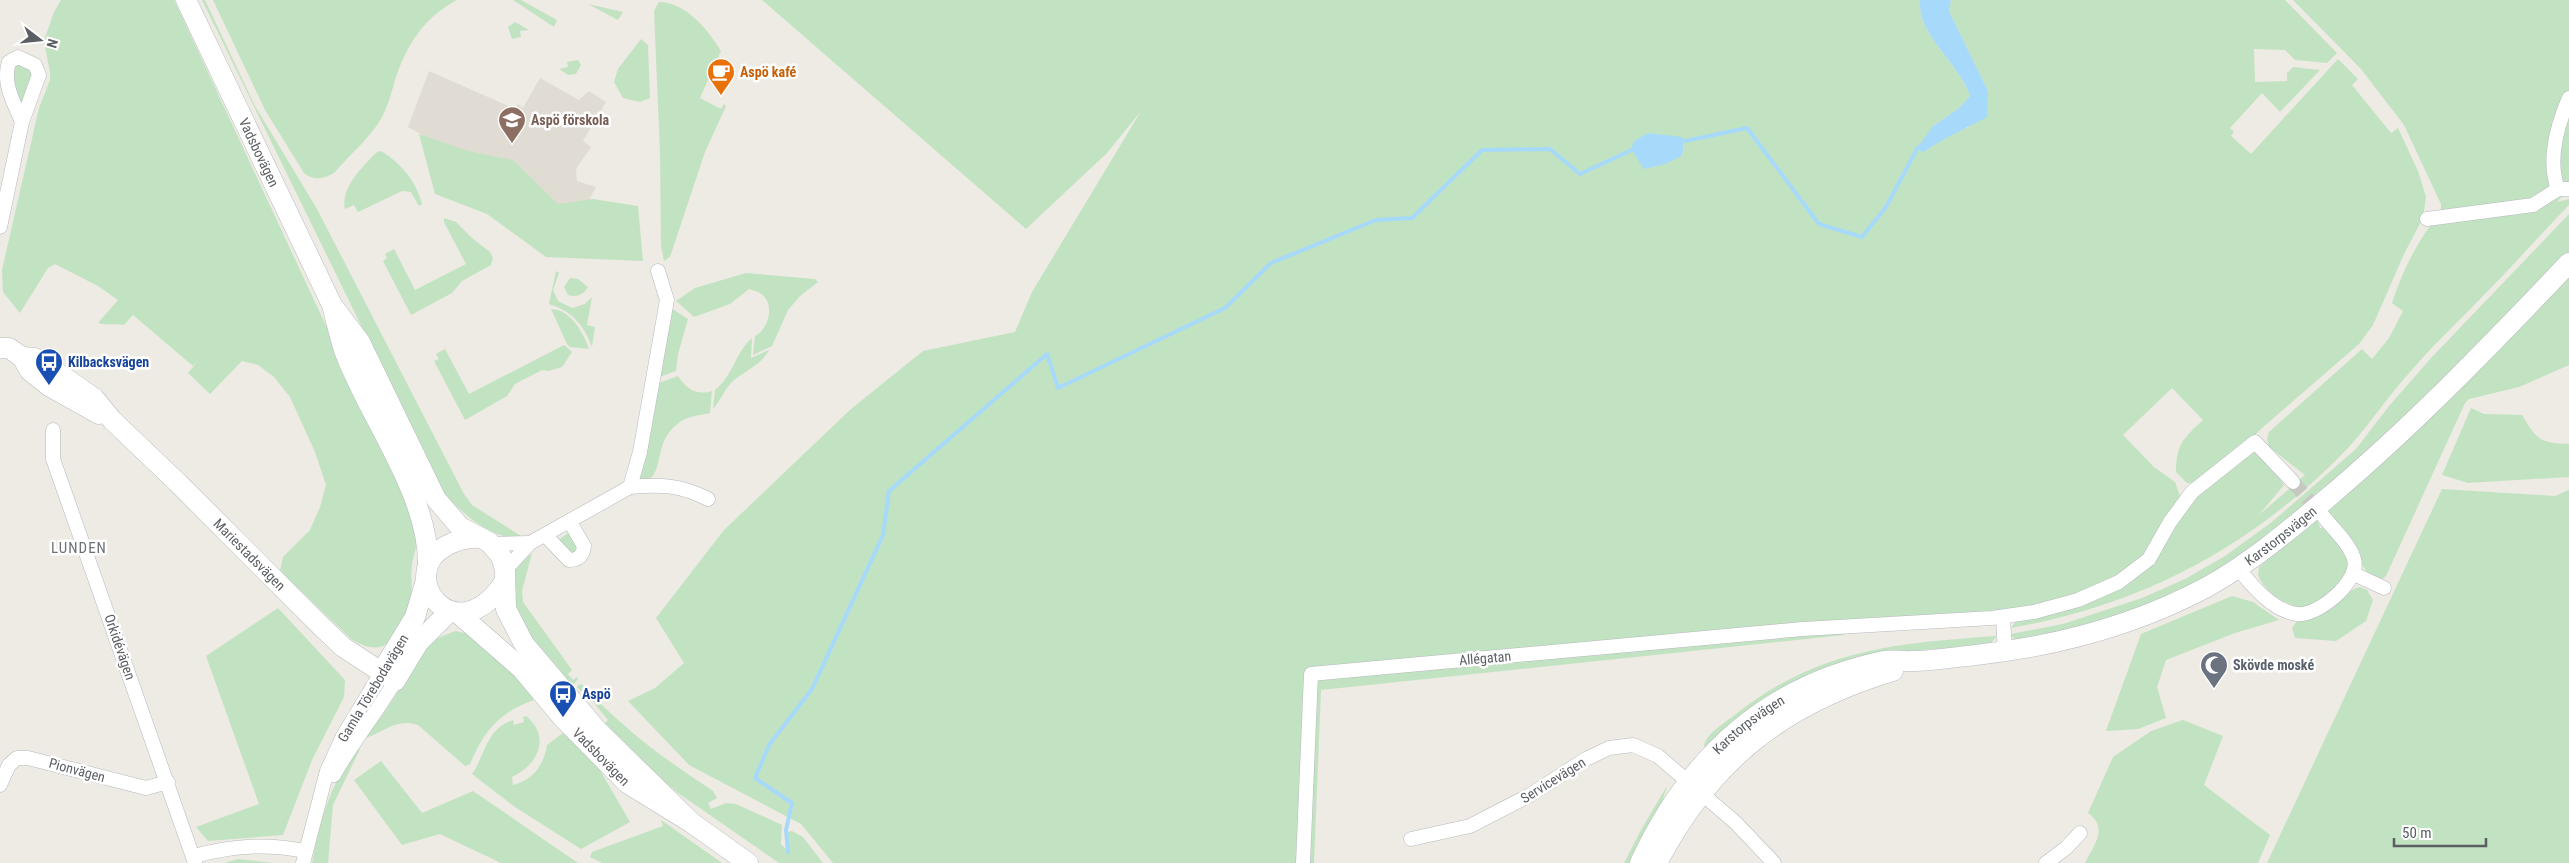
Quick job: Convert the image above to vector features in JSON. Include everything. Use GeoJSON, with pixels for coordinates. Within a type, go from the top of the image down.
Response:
{"type":"FeatureCollection","features":[{"type":"Feature","properties":{"kind":"main road","name":"Vadsbovägen"},"geometry":{"type":"LineString","coordinates":[[186,0],[332,305],[345,350],[419,511],[428,548],[427,572]]}},
{"type":"Feature","properties":{"kind":"main road","name":"Karstorpsvägen"},"geometry":{"type":"LineString","coordinates":[[1657,863],[1709,756],[1738,730],[1767,708],[1806,686],[1856,667],[1889,659],[1910,662],[2006,652],[2077,639],[2140,618],[2177,602],[2238,568],[2277,540],[2350,479],[2442,396],[2569,264]]}},
{"type":"Feature","properties":{"kind":"main road","name":"Vadsbovägen"},"geometry":{"type":"LineString","coordinates":[[332,305],[360,342],[436,499],[460,527],[485,541]]}},
{"type":"Feature","properties":{"kind":"main road","name":"Mariestadsvägen"},"geometry":{"type":"LineString","coordinates":[[8,347],[30,371],[49,386],[87,409],[112,420],[343,647],[388,677]]}},
{"type":"Feature","properties":{"kind":"main road"},"geometry":{"type":"LineString","coordinates":[[466,538],[485,541],[501,556],[505,575],[489,600],[474,609],[455,613],[436,601],[427,572],[437,552],[451,543],[466,538]]}},
{"type":"Feature","properties":{"kind":"main road","name":"Gamla Törebodavägen"},"geometry":{"type":"LineString","coordinates":[[388,677],[415,617],[427,572]]}},
{"type":"Feature","properties":{"kind":"main road","name":"Vadsbovägen"},"geometry":{"type":"LineString","coordinates":[[505,575],[506,609],[524,644],[597,730],[692,823]]}},
{"type":"Feature","properties":{"kind":"main road","name":"Vadsbovägen"},"geometry":{"type":"LineString","coordinates":[[455,613],[522,669],[563,718],[627,783],[692,823],[748,863]]}},
{"type":"Feature","properties":{"kind":"main road","name":"Gamla Törebodavägen"},"geometry":{"type":"LineString","coordinates":[[388,677],[418,643],[455,613]]}},
{"type":"Feature","properties":{"kind":"main road","name":"Karstorpsvägen"},"geometry":{"type":"LineString","coordinates":[[1640,863],[1660,822],[1695,787]]}},
{"type":"Feature","properties":{"kind":"street"},"geometry":{"type":"LineString","coordinates":[[2427,219],[2533,205],[2563,189],[2552,174],[2554,148],[2561,116],[2569,98]]}},
{"type":"Feature","properties":{"kind":"street"},"geometry":{"type":"LineString","coordinates":[[0,227],[22,122]]}},
{"type":"Feature","properties":{"kind":"street"},"geometry":{"type":"LineString","coordinates":[[630,487],[640,452],[667,300],[658,271]]}},
{"type":"Feature","properties":{"kind":"street","name":"Orkidévägen"},"geometry":{"type":"LineString","coordinates":[[53,430],[53,459],[194,860]]}},
{"type":"Feature","properties":{"kind":"street"},"geometry":{"type":"LineString","coordinates":[[2006,652],[2003,617],[2034,612],[2078,600],[2119,582],[2149,559],[2170,522],[2192,492],[2254,442],[2293,482]]}},
{"type":"Feature","properties":{"kind":"street"},"geometry":{"type":"LineString","coordinates":[[485,541],[530,543],[546,536],[630,487],[658,484],[679,487],[708,499]]}},
{"type":"Feature","properties":{"kind":"street"},"geometry":{"type":"LineString","coordinates":[[2238,568],[2268,600],[2287,612],[2301,615],[2323,606],[2346,585],[2354,574],[2355,565],[2351,551],[2323,516]]}},
{"type":"Feature","properties":{"kind":"street"},"geometry":{"type":"LineString","coordinates":[[546,536],[569,560],[578,559],[584,551],[584,546],[570,522]]}},
{"type":"Feature","properties":{"kind":"street"},"geometry":{"type":"LineString","coordinates":[[505,575],[530,543]]}},
{"type":"Feature","properties":{"kind":"street"},"geometry":{"type":"LineString","coordinates":[[2354,574],[2384,588]]}},
{"type":"Feature","properties":{"kind":"street","name":"Allégatan"},"geometry":{"type":"LineString","coordinates":[[1303,863],[1312,674],[1803,629],[1846,628],[2003,617]]}},
{"type":"Feature","properties":{"kind":"street","name":"Gamla Törebodavägen"},"geometry":{"type":"LineString","coordinates":[[304,857],[327,771],[343,736],[388,677]]}},
{"type":"Feature","properties":{"kind":"street","name":"Servicevägen"},"geometry":{"type":"LineString","coordinates":[[1411,839],[1470,826],[1530,795],[1586,759],[1621,745],[1633,745],[1651,751],[1695,787],[1736,823],[1774,863]]}},
{"type":"Feature","properties":{"kind":"street","name":"Pionvägen"},"geometry":{"type":"LineString","coordinates":[[0,785],[9,765],[17,758],[28,758],[146,788],[168,782]]}},
{"type":"Feature","properties":{"kind":"street"},"geometry":{"type":"LineString","coordinates":[[2046,863],[2066,848],[2080,833]]}},
{"type":"Feature","properties":{"kind":"street"},"geometry":{"type":"LineString","coordinates":[[194,860],[230,847],[247,846],[272,846],[304,857]]}},
{"type":"Feature","properties":{"kind":"shaded area","name":"Aspö förskola"},"geometry":{"type":"Polygon","coordinates":[[[429,71],[515,109],[518,104],[523,108],[540,78],[579,100],[589,91],[606,102],[583,141],[591,147],[576,169],[577,181],[596,187],[578,221],[408,127],[429,71]]]}},
{"type":"Feature","properties":{"kind":"green space"},"geometry":{"type":"Polygon","coordinates":[[[61,0],[174,0],[403,491],[415,527],[417,542],[412,565],[410,602],[400,628],[389,643],[381,647],[373,647],[363,645],[351,639],[280,571],[283,557],[310,530],[320,507],[326,485],[315,452],[290,397],[274,377],[258,365],[242,361],[210,394],[188,373],[199,360],[193,366],[133,315],[124,325],[98,323],[118,300],[98,286],[55,264],[48,268],[20,313],[3,292],[2,270],[39,108],[50,80],[44,41],[54,12],[61,0]]]}},
{"type":"Feature","properties":{"kind":"green space"},"geometry":{"type":"Polygon","coordinates":[[[202,0],[205,0],[255,106],[317,209],[464,494],[472,505],[521,536],[500,535],[489,530],[457,507],[442,491],[202,0]]]}},
{"type":"Feature","properties":{"kind":"green space"},"geometry":{"type":"Polygon","coordinates":[[[213,0],[457,0],[435,15],[411,44],[399,67],[386,109],[374,129],[335,172],[328,176],[315,178],[304,173],[265,110],[213,0]]]}},
{"type":"Feature","properties":{"kind":"green space"},"geometry":{"type":"Polygon","coordinates":[[[513,0],[521,0],[557,20],[554,27],[513,0]]]}},
{"type":"Feature","properties":{"kind":"green space"},"geometry":{"type":"Polygon","coordinates":[[[762,0],[1920,0],[1921,13],[1925,25],[1965,84],[1970,96],[1959,108],[1932,127],[1922,153],[1942,138],[1969,127],[1988,91],[1949,11],[1951,0],[2285,0],[2337,53],[2327,63],[2295,60],[2285,50],[2254,49],[2255,82],[2287,81],[2287,73],[2293,67],[2320,70],[2280,112],[2262,93],[2230,128],[2234,132],[2231,136],[2251,154],[2338,59],[2358,79],[2352,85],[2391,133],[2398,128],[2418,171],[2426,197],[2423,218],[2404,254],[2373,325],[2359,344],[2262,428],[2222,467],[2199,483],[2187,483],[2176,472],[2176,462],[2182,442],[2203,420],[2172,388],[2123,435],[2154,467],[2175,482],[2180,496],[2146,556],[2126,572],[2103,585],[2055,601],[2004,610],[1843,624],[1844,635],[1321,690],[1314,863],[833,863],[801,824],[689,765],[628,701],[655,688],[684,663],[656,618],[724,530],[851,409],[923,351],[1015,332],[1032,292],[1141,111],[1107,153],[1026,229],[762,0]],[[1649,133],[1634,141],[1653,167],[1682,156],[1684,141],[1649,133]]]}},
{"type":"Feature","properties":{"kind":"green space"},"geometry":{"type":"Polygon","coordinates":[[[2293,0],[2569,0],[2569,189],[2557,202],[2569,199],[2569,205],[2418,362],[2348,448],[2312,483],[2275,514],[2235,542],[2194,566],[2151,587],[2106,604],[2060,618],[2011,628],[2019,617],[2145,568],[2189,500],[2249,452],[2263,454],[2284,485],[2259,515],[2305,475],[2269,447],[2267,439],[2269,432],[2362,349],[2372,359],[2389,338],[2403,311],[2392,303],[2403,273],[2418,244],[2430,226],[2441,224],[2441,204],[2404,125],[2361,69],[2293,0]]]}},
{"type":"Feature","properties":{"kind":"green space"},"geometry":{"type":"Polygon","coordinates":[[[659,2],[669,3],[687,12],[710,34],[721,51],[700,98],[721,109],[724,104],[726,106],[705,152],[670,257],[664,261],[661,246],[660,152],[654,11],[659,2]]]}},
{"type":"Feature","properties":{"kind":"green space"},"geometry":{"type":"Polygon","coordinates":[[[588,4],[623,12],[618,20],[588,4]]]}},
{"type":"Feature","properties":{"kind":"green space"},"geometry":{"type":"Polygon","coordinates":[[[515,22],[529,30],[520,31],[521,37],[512,39],[508,27],[515,22]]]}},
{"type":"Feature","properties":{"kind":"green space"},"geometry":{"type":"Polygon","coordinates":[[[641,39],[648,45],[650,98],[640,102],[623,98],[614,82],[618,69],[641,39]]]}},
{"type":"Feature","properties":{"kind":"green space"},"geometry":{"type":"Polygon","coordinates":[[[578,60],[581,65],[576,74],[568,75],[559,69],[568,67],[567,62],[578,60]]]}},
{"type":"Feature","properties":{"kind":"green space"},"geometry":{"type":"Polygon","coordinates":[[[20,63],[33,72],[21,106],[14,89],[12,77],[15,67],[20,63]]]}},
{"type":"Feature","properties":{"kind":"green space"},"geometry":{"type":"Polygon","coordinates":[[[419,134],[468,151],[513,160],[558,204],[593,199],[638,206],[643,261],[546,257],[487,214],[435,194],[419,134]]]}},
{"type":"Feature","properties":{"kind":"green space"},"geometry":{"type":"Polygon","coordinates":[[[381,151],[402,167],[416,188],[422,204],[419,206],[411,192],[402,191],[358,212],[354,205],[345,209],[344,201],[349,185],[365,164],[377,152],[381,151]]]}},
{"type":"Feature","properties":{"kind":"green space"},"geometry":{"type":"Polygon","coordinates":[[[2569,214],[2569,252],[2567,255],[2480,344],[2390,430],[2261,541],[2218,571],[2195,584],[2147,605],[2072,629],[2020,641],[2014,639],[2011,634],[2063,624],[2142,598],[2185,579],[2225,556],[2272,522],[2356,449],[2389,406],[2432,357],[2569,214]]]}},
{"type":"Feature","properties":{"kind":"green space"},"geometry":{"type":"Polygon","coordinates":[[[444,218],[456,222],[490,252],[493,258],[491,265],[462,281],[452,293],[411,315],[383,261],[387,258],[385,254],[394,249],[415,290],[466,264],[444,222],[444,218]]]}},
{"type":"Feature","properties":{"kind":"green space"},"geometry":{"type":"Polygon","coordinates":[[[556,271],[559,273],[553,290],[558,301],[572,308],[585,304],[592,297],[587,325],[595,327],[592,347],[585,332],[571,315],[549,304],[556,271]]]}},
{"type":"Feature","properties":{"kind":"green space"},"geometry":{"type":"Polygon","coordinates":[[[746,273],[815,279],[818,282],[800,296],[788,310],[772,346],[753,355],[755,336],[764,328],[769,316],[768,303],[760,293],[749,289],[730,304],[694,317],[676,301],[695,288],[746,273]]]}},
{"type":"Feature","properties":{"kind":"green space"},"geometry":{"type":"Polygon","coordinates":[[[2569,277],[2569,365],[2519,387],[2469,399],[2465,403],[2386,576],[2381,580],[2369,575],[2357,553],[2327,515],[2335,515],[2327,513],[2318,520],[2320,528],[2322,528],[2322,522],[2352,562],[2343,578],[2325,596],[2302,609],[2282,601],[2271,593],[2261,582],[2258,575],[2259,567],[2293,539],[2569,277]]]}},
{"type":"Feature","properties":{"kind":"green space"},"geometry":{"type":"Polygon","coordinates":[[[570,278],[578,279],[588,287],[580,295],[568,295],[564,287],[570,278]]]}},
{"type":"Feature","properties":{"kind":"green space"},"geometry":{"type":"Polygon","coordinates":[[[671,308],[688,319],[678,354],[676,371],[657,378],[671,308]]]}},
{"type":"Feature","properties":{"kind":"green space"},"geometry":{"type":"Polygon","coordinates":[[[551,309],[565,313],[575,323],[580,329],[589,349],[570,347],[567,344],[551,309]]]}},
{"type":"Feature","properties":{"kind":"green space"},"geometry":{"type":"Polygon","coordinates":[[[752,338],[751,358],[769,350],[766,356],[731,383],[713,409],[715,390],[726,378],[742,350],[752,338]]]}},
{"type":"Feature","properties":{"kind":"green space"},"geometry":{"type":"Polygon","coordinates":[[[564,345],[572,352],[562,367],[548,371],[542,370],[515,384],[507,396],[465,420],[434,361],[439,359],[436,354],[445,349],[469,394],[564,345]]]}},
{"type":"Feature","properties":{"kind":"green space"},"geometry":{"type":"Polygon","coordinates":[[[678,376],[692,390],[701,393],[712,391],[710,413],[687,418],[674,427],[665,440],[653,475],[650,479],[639,478],[656,384],[678,376]]]}},
{"type":"Feature","properties":{"kind":"green space"},"geometry":{"type":"Polygon","coordinates":[[[2471,408],[2484,414],[2522,415],[2540,438],[2552,443],[2569,444],[2569,477],[2468,483],[2442,475],[2471,408]]]}},
{"type":"Feature","properties":{"kind":"green space"},"geometry":{"type":"Polygon","coordinates":[[[2442,489],[2555,496],[2569,490],[2569,863],[2267,863],[2442,489]]]}},
{"type":"Feature","properties":{"kind":"green space"},"geometry":{"type":"Polygon","coordinates":[[[571,531],[579,548],[572,554],[557,541],[571,531]]]}},
{"type":"Feature","properties":{"kind":"green space"},"geometry":{"type":"Polygon","coordinates":[[[532,553],[522,591],[523,602],[572,670],[568,674],[573,680],[577,677],[578,679],[571,687],[536,645],[515,608],[515,570],[532,553]]]}},
{"type":"Feature","properties":{"kind":"green space"},"geometry":{"type":"Polygon","coordinates":[[[2360,587],[2367,590],[2373,600],[2366,621],[2336,641],[2295,638],[2292,628],[2298,620],[2316,616],[2344,595],[2360,587]]]}},
{"type":"Feature","properties":{"kind":"green space"},"geometry":{"type":"Polygon","coordinates":[[[2232,596],[2253,602],[2279,620],[2235,633],[2166,660],[2157,687],[2166,718],[2138,729],[2106,731],[2141,634],[2232,596]]]}},
{"type":"Feature","properties":{"kind":"green space"},"geometry":{"type":"Polygon","coordinates":[[[278,608],[345,680],[344,697],[312,760],[283,835],[208,841],[196,827],[259,804],[206,656],[278,608]]]}},
{"type":"Feature","properties":{"kind":"green space"},"geometry":{"type":"Polygon","coordinates":[[[455,631],[470,634],[512,669],[534,700],[511,710],[494,724],[475,752],[470,764],[465,766],[418,725],[402,723],[361,739],[382,716],[431,641],[455,631]]]}},
{"type":"Feature","properties":{"kind":"green space"},"geometry":{"type":"Polygon","coordinates":[[[1997,636],[1989,645],[1910,651],[1707,749],[1704,745],[1717,728],[1767,692],[1797,675],[1828,663],[1860,653],[1892,647],[1997,636]]]}},
{"type":"Feature","properties":{"kind":"green space"},"geometry":{"type":"Polygon","coordinates":[[[580,684],[629,730],[677,767],[713,791],[717,798],[708,803],[711,809],[726,803],[736,804],[782,825],[781,844],[788,851],[788,832],[792,831],[803,837],[823,863],[779,863],[678,793],[647,767],[604,724],[608,720],[584,691],[582,692],[577,687],[580,684]]]}},
{"type":"Feature","properties":{"kind":"green space"},"geometry":{"type":"Polygon","coordinates":[[[526,716],[534,724],[540,742],[534,758],[528,766],[512,777],[513,785],[520,783],[536,771],[543,759],[547,745],[563,733],[593,758],[630,822],[581,849],[515,807],[472,774],[497,729],[513,720],[514,725],[524,722],[523,717],[526,716]]]}},
{"type":"Feature","properties":{"kind":"green space"},"geometry":{"type":"Polygon","coordinates":[[[2183,720],[2223,736],[2204,785],[2270,835],[2258,863],[2085,863],[2099,831],[2098,825],[2088,813],[2113,757],[2151,731],[2183,720]]]}},
{"type":"Feature","properties":{"kind":"green space"},"geometry":{"type":"Polygon","coordinates":[[[360,749],[333,805],[328,863],[312,863],[319,831],[332,791],[355,750],[360,749]]]}},
{"type":"Feature","properties":{"kind":"green space"},"geometry":{"type":"Polygon","coordinates":[[[381,761],[422,813],[473,791],[578,863],[501,863],[440,834],[402,845],[354,780],[381,761]]]}},
{"type":"Feature","properties":{"kind":"green space"},"geometry":{"type":"Polygon","coordinates":[[[1667,786],[1661,806],[1631,863],[1624,863],[1641,830],[1667,786]]]}},
{"type":"Feature","properties":{"kind":"green space"},"geometry":{"type":"Polygon","coordinates":[[[661,820],[722,863],[602,863],[590,857],[592,852],[663,826],[661,820]]]}},
{"type":"Feature","properties":{"kind":"green space"},"geometry":{"type":"Polygon","coordinates":[[[238,859],[274,863],[224,863],[238,859]]]}},
{"type":"Feature","properties":{"kind":"water"},"geometry":{"type":"Polygon","coordinates":[[[1920,0],[1951,0],[1949,11],[1988,91],[1987,117],[1922,153],[1918,147],[1932,127],[1959,108],[1970,96],[1965,84],[1925,25],[1921,13],[1920,0]]]}},
{"type":"Feature","properties":{"kind":"water"},"geometry":{"type":"Polygon","coordinates":[[[1648,133],[1682,137],[1684,141],[1682,156],[1665,164],[1644,169],[1631,149],[1634,141],[1648,133]]]}},
{"type":"Feature","properties":{"kind":"waterway"},"geometry":{"type":"LineString","coordinates":[[1680,142],[1747,128],[1819,224],[1862,237],[1886,207],[1918,147]]}},
{"type":"Feature","properties":{"kind":"waterway"},"geometry":{"type":"LineString","coordinates":[[788,852],[786,830],[792,803],[755,778],[769,745],[812,689],[883,535],[889,491],[1047,354],[1058,388],[1225,308],[1271,263],[1376,220],[1412,218],[1482,150],[1550,149],[1580,174],[1636,148]]}},
{"type":"Feature","properties":{"kind":"tunnel"},"geometry":{"type":"LineString","coordinates":[[2293,482],[2320,513]]}},
{"type":"Feature","properties":{"kind":"place","name":"Aspö kafé"},"geometry":{"type":"Point","coordinates":[721,96]}},
{"type":"Feature","properties":{"kind":"place","name":"Aspö förskola"},"geometry":{"type":"Point","coordinates":[512,144]}},
{"type":"Feature","properties":{"kind":"place","name":"Kilbacksvägen"},"geometry":{"type":"Point","coordinates":[49,386]}},
{"type":"Feature","properties":{"kind":"place","name":"Skövde moské"},"geometry":{"type":"Point","coordinates":[2214,689]}},
{"type":"Feature","properties":{"kind":"place","name":"Aspö"},"geometry":{"type":"Point","coordinates":[563,718]}},
{"type":"Feature","properties":{"kind":"district","name":"LUNDEN"},"geometry":{"type":"Point","coordinates":[79,548]}}]}
